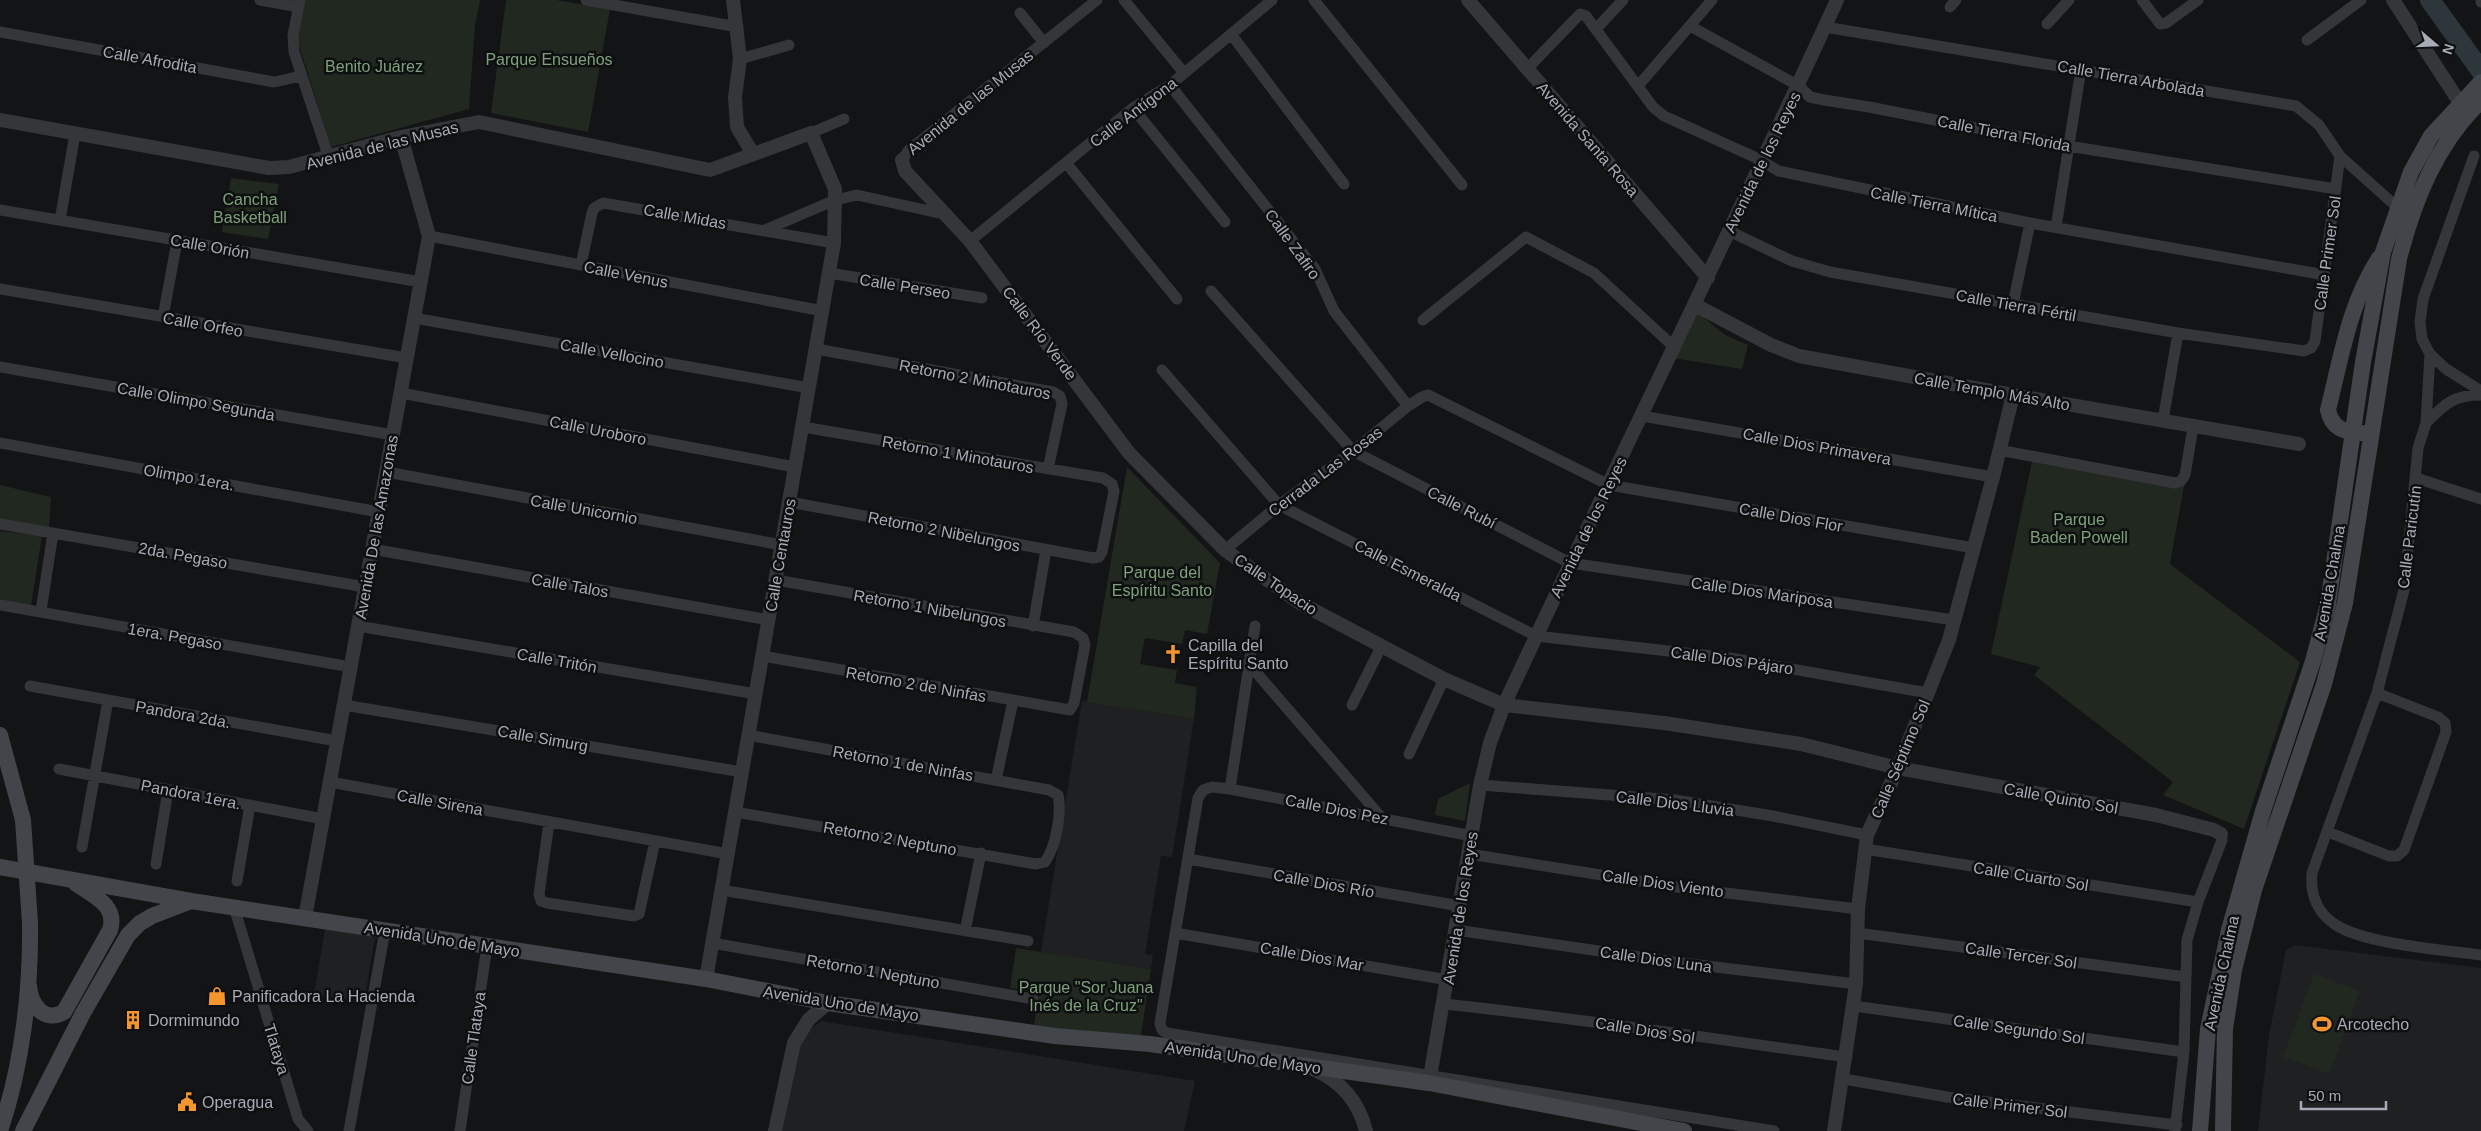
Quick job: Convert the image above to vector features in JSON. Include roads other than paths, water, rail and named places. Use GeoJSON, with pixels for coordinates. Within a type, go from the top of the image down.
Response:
{"type":"FeatureCollection","features":[{"type":"Feature","properties":{"kind":"main road","name":"Avenida Chalma"},"geometry":{"type":"LineString","coordinates":[[2200,1131],[2208,1029],[2238,896],[2314,661],[2328,604],[2353,432],[2383,252],[2397,207],[2411,172],[2431,136],[2460,103],[2481,83]]}},
{"type":"Feature","properties":{"kind":"main road","name":"Avenida Chalma"},"geometry":{"type":"LineString","coordinates":[[2223,1131],[2226,1029],[2234,970],[2254,890],[2324,684],[2345,603],[2399,259],[2411,214],[2434,161],[2469,112],[2481,101]]}},
{"type":"Feature","properties":{"kind":"main road"},"geometry":{"type":"LineString","coordinates":[[2372,434],[2339,429],[2330,420],[2328,410],[2356,301],[2365,280],[2383,252]]}},
{"type":"Feature","properties":{"kind":"main road"},"geometry":{"type":"LineString","coordinates":[[0,735],[24,820],[30,924],[31,997],[41,1013],[52,1016],[64,1012],[110,930],[112,917],[105,904],[71,880]]}},
{"type":"Feature","properties":{"kind":"main road","name":"Avenida Uno de Mayo"},"geometry":{"type":"LineString","coordinates":[[0,867],[191,901],[706,979],[828,1003],[1049,1035],[1181,1042],[1303,1065],[1430,1079],[1684,1131]]}},
{"type":"Feature","properties":{"kind":"main road"},"geometry":{"type":"LineString","coordinates":[[23,1131],[83,1013],[128,935],[140,923],[152,916],[191,901]]}},
{"type":"Feature","properties":{"kind":"main road"},"geometry":{"type":"LineString","coordinates":[[0,1131],[14,1080],[30,985]]}},
{"type":"Feature","properties":{"kind":"main road"},"geometry":{"type":"LineString","coordinates":[[2208,1029],[2226,1029]]}},
{"type":"Feature","properties":{"kind":"street"},"geometry":{"type":"LineString","coordinates":[[260,0],[299,4],[294,35],[294,52],[300,76],[329,158]]}},
{"type":"Feature","properties":{"kind":"street"},"geometry":{"type":"LineString","coordinates":[[586,0],[738,27]]}},
{"type":"Feature","properties":{"kind":"street"},"geometry":{"type":"LineString","coordinates":[[733,0],[738,27],[740,59],[735,97],[737,127],[754,154]]}},
{"type":"Feature","properties":{"kind":"street","name":"Avenida de las Musas"},"geometry":{"type":"LineString","coordinates":[[948,215],[905,171],[902,160],[909,150],[1097,0]]}},
{"type":"Feature","properties":{"kind":"street"},"geometry":{"type":"LineString","coordinates":[[1124,0],[1184,73]]}},
{"type":"Feature","properties":{"kind":"street","name":"Calle Antígona"},"geometry":{"type":"LineString","coordinates":[[970,241],[1067,164],[1133,108],[1170,85],[1272,0]]}},
{"type":"Feature","properties":{"kind":"street"},"geometry":{"type":"LineString","coordinates":[[1314,0],[1462,185]]}},
{"type":"Feature","properties":{"kind":"street","name":"Avenida Santa Rosa"},"geometry":{"type":"LineString","coordinates":[[1468,0],[1708,278]]}},
{"type":"Feature","properties":{"kind":"street"},"geometry":{"type":"LineString","coordinates":[[1596,29],[1623,0]]}},
{"type":"Feature","properties":{"kind":"street"},"geometry":{"type":"LineString","coordinates":[[1638,86],[1712,0]]}},
{"type":"Feature","properties":{"kind":"street","name":"Avenida de los Reyes"},"geometry":{"type":"LineString","coordinates":[[1430,1079],[1480,784],[1490,743],[1504,705],[1570,563],[1642,416],[1673,346],[1708,278],[1761,160],[1799,86],[1837,0]]}},
{"type":"Feature","properties":{"kind":"street"},"geometry":{"type":"LineString","coordinates":[[2047,24],[2069,0]]}},
{"type":"Feature","properties":{"kind":"street"},"geometry":{"type":"LineString","coordinates":[[2142,0],[2155,21],[2160,24],[2166,22],[2198,0]]}},
{"type":"Feature","properties":{"kind":"street"},"geometry":{"type":"LineString","coordinates":[[2307,40],[2362,0]]}},
{"type":"Feature","properties":{"kind":"street"},"geometry":{"type":"LineString","coordinates":[[2393,0],[2460,103]]}},
{"type":"Feature","properties":{"kind":"street"},"geometry":{"type":"LineString","coordinates":[[1020,13],[1044,43]]}},
{"type":"Feature","properties":{"kind":"street","name":"Calle Tierra Mítica"},"geometry":{"type":"LineString","coordinates":[[1527,69],[1580,14],[1586,16],[1653,107],[1664,116],[1761,160],[1778,171],[1808,179],[2030,223],[2325,275]]}},
{"type":"Feature","properties":{"kind":"street","name":"Calle Tierra Florida"},"geometry":{"type":"LineString","coordinates":[[1690,26],[1799,86],[1810,98],[1869,106],[2068,146],[2336,189]]}},
{"type":"Feature","properties":{"kind":"street","name":"Calle Tierra Arbolada"},"geometry":{"type":"LineString","coordinates":[[1824,27],[2296,106],[2319,125],[2340,156],[2397,207]]}},
{"type":"Feature","properties":{"kind":"street","name":"Calle Afrodita"},"geometry":{"type":"LineString","coordinates":[[0,32],[274,82],[300,76]]}},
{"type":"Feature","properties":{"kind":"street"},"geometry":{"type":"LineString","coordinates":[[1231,34],[1344,184]]}},
{"type":"Feature","properties":{"kind":"street"},"geometry":{"type":"LineString","coordinates":[[740,59],[789,45]]}},
{"type":"Feature","properties":{"kind":"street"},"geometry":{"type":"LineString","coordinates":[[2056,227],[2081,69]]}},
{"type":"Feature","properties":{"kind":"street","name":"Calle Zafiro"},"geometry":{"type":"LineString","coordinates":[[1170,85],[1315,269],[1334,311],[1408,406]]}},
{"type":"Feature","properties":{"kind":"street"},"geometry":{"type":"LineString","coordinates":[[1133,108],[1225,222]]}},
{"type":"Feature","properties":{"kind":"street","name":"Avenida de las Musas"},"geometry":{"type":"LineString","coordinates":[[0,120],[269,168],[289,167],[329,158],[401,137],[479,122],[710,170],[844,120]]}},
{"type":"Feature","properties":{"kind":"street","name":"Calle Centauros"},"geometry":{"type":"LineString","coordinates":[[706,979],[834,243],[835,189],[811,133]]}},
{"type":"Feature","properties":{"kind":"street"},"geometry":{"type":"LineString","coordinates":[[60,220],[75,134]]}},
{"type":"Feature","properties":{"kind":"street","name":"Avenida De las Amazonas"},"geometry":{"type":"LineString","coordinates":[[305,918],[429,236],[401,137]]}},
{"type":"Feature","properties":{"kind":"street","name":"Calle Primer Sol"},"geometry":{"type":"LineString","coordinates":[[2311,348],[2315,341],[2325,275],[2340,156]]}},
{"type":"Feature","properties":{"kind":"street","name":"Calle Paricutín"},"geometry":{"type":"LineString","coordinates":[[2474,156],[2423,299],[2420,322],[2422,340],[2430,354],[2426,423],[2418,448],[2404,590],[2377,693],[2312,873],[2310,888],[2314,901],[2323,914],[2336,925],[2362,936],[2481,955]]}},
{"type":"Feature","properties":{"kind":"street"},"geometry":{"type":"LineString","coordinates":[[1067,164],[1177,299]]}},
{"type":"Feature","properties":{"kind":"street"},"geometry":{"type":"LineString","coordinates":[[764,230],[835,200],[857,195],[948,215]]}},
{"type":"Feature","properties":{"kind":"street","name":"Calle Midas"},"geometry":{"type":"LineString","coordinates":[[581,265],[592,213],[594,208],[603,203],[834,243]]}},
{"type":"Feature","properties":{"kind":"street","name":"Calle Orión"},"geometry":{"type":"LineString","coordinates":[[0,210],[421,282]]}},
{"type":"Feature","properties":{"kind":"street","name":"Calle Río Verde"},"geometry":{"type":"LineString","coordinates":[[948,215],[970,241],[1129,453]]}},
{"type":"Feature","properties":{"kind":"street"},"geometry":{"type":"LineString","coordinates":[[2013,304],[2030,223]]}},
{"type":"Feature","properties":{"kind":"street","name":"Calle Tierra Fértil"},"geometry":{"type":"LineString","coordinates":[[1728,231],[1792,261],[1830,272],[2178,333],[2304,351],[2311,348]]}},
{"type":"Feature","properties":{"kind":"street","name":"Calle Venus"},"geometry":{"type":"LineString","coordinates":[[429,236],[823,311]]}},
{"type":"Feature","properties":{"kind":"street"},"geometry":{"type":"LineString","coordinates":[[1423,320],[1526,237],[1594,273],[1673,346]]}},
{"type":"Feature","properties":{"kind":"street"},"geometry":{"type":"LineString","coordinates":[[163,317],[177,241]]}},
{"type":"Feature","properties":{"kind":"street","name":"Calle Perseo"},"geometry":{"type":"LineString","coordinates":[[828,274],[982,298]]}},
{"type":"Feature","properties":{"kind":"street","name":"Calle Orfeo"},"geometry":{"type":"LineString","coordinates":[[0,289],[407,358]]}},
{"type":"Feature","properties":{"kind":"street"},"geometry":{"type":"LineString","coordinates":[[1211,291],[1353,451]]}},
{"type":"Feature","properties":{"kind":"street","name":"Calle Templo Más Alto"},"geometry":{"type":"LineString","coordinates":[[1695,305],[1771,345],[1799,356],[2193,427],[2299,444]]}},
{"type":"Feature","properties":{"kind":"street","name":"Calle Vellocino"},"geometry":{"type":"LineString","coordinates":[[414,318],[809,388]]}},
{"type":"Feature","properties":{"kind":"street"},"geometry":{"type":"LineString","coordinates":[[2162,420],[2178,333]]}},
{"type":"Feature","properties":{"kind":"street","name":"Retorno 2 Minotauros"},"geometry":{"type":"LineString","coordinates":[[816,349],[1054,392],[1060,396],[1062,404],[1048,469]]}},
{"type":"Feature","properties":{"kind":"street"},"geometry":{"type":"LineString","coordinates":[[2430,354],[2446,369],[2481,391]]}},
{"type":"Feature","properties":{"kind":"street","name":"Calle Olimpo Segunda"},"geometry":{"type":"LineString","coordinates":[[0,367],[393,435]]}},
{"type":"Feature","properties":{"kind":"street"},"geometry":{"type":"LineString","coordinates":[[1162,370],[1279,505]]}},
{"type":"Feature","properties":{"kind":"street","name":"Calle Uroboro"},"geometry":{"type":"LineString","coordinates":[[401,392],[795,467]]}},
{"type":"Feature","properties":{"kind":"street","name":"Cerrada Las Rosas"},"geometry":{"type":"LineString","coordinates":[[1225,550],[1279,505],[1353,451],[1408,406],[1428,395],[1609,485]]}},
{"type":"Feature","properties":{"kind":"street","name":"Calle Séptimo Sol"},"geometry":{"type":"LineString","coordinates":[[1834,1131],[1844,1079],[1854,1006],[1858,909],[1867,835],[1898,768],[1928,694],[1954,620],[2013,395]]}},
{"type":"Feature","properties":{"kind":"street"},"geometry":{"type":"LineString","coordinates":[[2426,423],[2446,403],[2456,397],[2481,395]]}},
{"type":"Feature","properties":{"kind":"street","name":"Calle Dios Primavera"},"geometry":{"type":"LineString","coordinates":[[1642,416],[1993,477]]}},
{"type":"Feature","properties":{"kind":"street","name":"Retorno 1 Minotauros"},"geometry":{"type":"LineString","coordinates":[[803,427],[1103,478],[1112,484],[1114,492],[1102,552],[1099,557]]}},
{"type":"Feature","properties":{"kind":"street"},"geometry":{"type":"LineString","coordinates":[[1999,450],[2175,483],[2181,481],[2185,475],[2193,427]]}},
{"type":"Feature","properties":{"kind":"street","name":"Olimpo 1era."},"geometry":{"type":"LineString","coordinates":[[0,443],[379,512]]}},
{"type":"Feature","properties":{"kind":"street","name":"Calle Rubí"},"geometry":{"type":"LineString","coordinates":[[1353,451],[1570,563]]}},
{"type":"Feature","properties":{"kind":"street","name":"Calle Topacio"},"geometry":{"type":"LineString","coordinates":[[1129,453],[1225,550],[1300,604],[1444,679],[1504,705]]}},
{"type":"Feature","properties":{"kind":"street","name":"Calle Unicornio"},"geometry":{"type":"LineString","coordinates":[[387,472],[782,545]]}},
{"type":"Feature","properties":{"kind":"street"},"geometry":{"type":"LineString","coordinates":[[2416,478],[2481,499]]}},
{"type":"Feature","properties":{"kind":"street","name":"Calle Dios Flor"},"geometry":{"type":"LineString","coordinates":[[1609,485],[1974,548]]}},
{"type":"Feature","properties":{"kind":"street","name":"Retorno 2 Nibelungos"},"geometry":{"type":"LineString","coordinates":[[789,502],[1046,550],[1093,558],[1099,557]]}},
{"type":"Feature","properties":{"kind":"street","name":"Calle Esmeralda"},"geometry":{"type":"LineString","coordinates":[[1279,505],[1536,636]]}},
{"type":"Feature","properties":{"kind":"street","name":"2da. Pegaso"},"geometry":{"type":"LineString","coordinates":[[0,524],[365,587]]}},
{"type":"Feature","properties":{"kind":"street"},"geometry":{"type":"LineString","coordinates":[[41,611],[53,533]]}},
{"type":"Feature","properties":{"kind":"street","name":"Calle Talos"},"geometry":{"type":"LineString","coordinates":[[372,549],[769,620]]}},
{"type":"Feature","properties":{"kind":"street"},"geometry":{"type":"LineString","coordinates":[[1032,626],[1046,550]]}},
{"type":"Feature","properties":{"kind":"street","name":"Calle Dios Mariposa"},"geometry":{"type":"LineString","coordinates":[[1570,563],[1954,620]]}},
{"type":"Feature","properties":{"kind":"street","name":"Retorno 1 Nibelungos"},"geometry":{"type":"LineString","coordinates":[[776,580],[1074,632],[1083,638],[1085,645],[1074,703],[1070,710]]}},
{"type":"Feature","properties":{"kind":"street","name":"1era. Pegaso"},"geometry":{"type":"LineString","coordinates":[[0,604],[351,667]]}},
{"type":"Feature","properties":{"kind":"street","name":"Calle Tritón"},"geometry":{"type":"LineString","coordinates":[[358,626],[756,694]]}},
{"type":"Feature","properties":{"kind":"street"},"geometry":{"type":"LineString","coordinates":[[1230,789],[1255,626]]}},
{"type":"Feature","properties":{"kind":"street","name":"Calle Dios Pájaro"},"geometry":{"type":"LineString","coordinates":[[1536,636],[1730,658],[1928,694]]}},
{"type":"Feature","properties":{"kind":"street"},"geometry":{"type":"LineString","coordinates":[[1352,705],[1381,647]]}},
{"type":"Feature","properties":{"kind":"street","name":"Retorno 2 de Ninfas"},"geometry":{"type":"LineString","coordinates":[[762,656],[1070,710]]}},
{"type":"Feature","properties":{"kind":"street"},"geometry":{"type":"LineString","coordinates":[[1248,663],[1381,817]]}},
{"type":"Feature","properties":{"kind":"street"},"geometry":{"type":"LineString","coordinates":[[1409,754],[1444,679]]}},
{"type":"Feature","properties":{"kind":"street","name":"Pandora 2da."},"geometry":{"type":"LineString","coordinates":[[30,686],[337,741]]}},
{"type":"Feature","properties":{"kind":"street"},"geometry":{"type":"LineString","coordinates":[[2328,832],[2389,856],[2397,856],[2404,850],[2446,732],[2445,723],[2438,717],[2377,693]]}},
{"type":"Feature","properties":{"kind":"street"},"geometry":{"type":"LineString","coordinates":[[82,847],[108,700]]}},
{"type":"Feature","properties":{"kind":"street"},"geometry":{"type":"LineString","coordinates":[[996,780],[1012,701]]}},
{"type":"Feature","properties":{"kind":"street","name":"Calle Simurg"},"geometry":{"type":"LineString","coordinates":[[344,705],[742,772]]}},
{"type":"Feature","properties":{"kind":"street","name":"Calle Quinto Sol"},"geometry":{"type":"LineString","coordinates":[[1504,705],[1664,723],[1792,743],[1898,768],[2156,815],[2214,830],[2221,834]]}},
{"type":"Feature","properties":{"kind":"street","name":"Retorno 1 de Ninfas"},"geometry":{"type":"LineString","coordinates":[[748,735],[1049,790],[1058,795],[1060,805],[1050,854],[1045,862]]}},
{"type":"Feature","properties":{"kind":"street","name":"Pandora 1era."},"geometry":{"type":"LineString","coordinates":[[59,769],[323,819]]}},
{"type":"Feature","properties":{"kind":"street","name":"Calle Sirena"},"geometry":{"type":"LineString","coordinates":[[330,782],[728,854]]}},
{"type":"Feature","properties":{"kind":"street","name":"Calle Dios Lluvia"},"geometry":{"type":"LineString","coordinates":[[1480,784],[1675,800],[1773,816],[1867,835]]}},
{"type":"Feature","properties":{"kind":"street","name":"Calle Dios Pez"},"geometry":{"type":"LineString","coordinates":[[1188,859],[1198,798],[1203,790],[1212,787],[1381,817],[1472,836]]}},
{"type":"Feature","properties":{"kind":"street"},"geometry":{"type":"LineString","coordinates":[[156,864],[168,790]]}},
{"type":"Feature","properties":{"kind":"street"},"geometry":{"type":"LineString","coordinates":[[237,881],[250,805]]}},
{"type":"Feature","properties":{"kind":"street","name":"Retorno 2 Neptuno"},"geometry":{"type":"LineString","coordinates":[[735,812],[1036,864],[1045,862]]}},
{"type":"Feature","properties":{"kind":"street"},"geometry":{"type":"LineString","coordinates":[[549,822],[539,894],[541,901],[547,903],[634,916],[639,914],[655,841]]}},
{"type":"Feature","properties":{"kind":"street","name":"Calle Primer Sol"},"geometry":{"type":"LineString","coordinates":[[1844,1079],[1947,1097],[2176,1128],[2184,1052],[2187,940],[2198,902],[2222,840],[2221,834]]}},
{"type":"Feature","properties":{"kind":"street","name":"Calle Cuarto Sol"},"geometry":{"type":"LineString","coordinates":[[1865,849],[2198,902]]}},
{"type":"Feature","properties":{"kind":"street"},"geometry":{"type":"LineString","coordinates":[[965,931],[981,853]]}},
{"type":"Feature","properties":{"kind":"street","name":"Calle Dios Viento"},"geometry":{"type":"LineString","coordinates":[[1469,854],[1677,887],[1858,909]]}},
{"type":"Feature","properties":{"kind":"street"},"geometry":{"type":"LineString","coordinates":[[1188,859],[1160,1023],[1162,1030],[1181,1042],[1774,1131]]}},
{"type":"Feature","properties":{"kind":"street","name":"Calle Dios Río"},"geometry":{"type":"LineString","coordinates":[[1188,859],[1460,906]]}},
{"type":"Feature","properties":{"kind":"street"},"geometry":{"type":"LineString","coordinates":[[722,890],[1028,941]]}},
{"type":"Feature","properties":{"kind":"street","name":"Tlataya"},"geometry":{"type":"LineString","coordinates":[[234,907],[298,1119],[308,1131]]}},
{"type":"Feature","properties":{"kind":"street"},"geometry":{"type":"LineString","coordinates":[[349,1131],[385,930]]}},
{"type":"Feature","properties":{"kind":"street","name":"Calle Dios Luna"},"geometry":{"type":"LineString","coordinates":[[1456,930],[1674,962],[1856,984]]}},
{"type":"Feature","properties":{"kind":"street","name":"Calle Dios Mar"},"geometry":{"type":"LineString","coordinates":[[1175,933],[1448,980]]}},
{"type":"Feature","properties":{"kind":"street","name":"Calle Tercer Sol"},"geometry":{"type":"LineString","coordinates":[[1857,933],[2186,977]]}},
{"type":"Feature","properties":{"kind":"street","name":"Retorno 1 Neptuno"},"geometry":{"type":"LineString","coordinates":[[712,943],[1033,1000]]}},
{"type":"Feature","properties":{"kind":"street","name":"Calle Tlataya"},"geometry":{"type":"LineString","coordinates":[[460,1131],[487,946]]}},
{"type":"Feature","properties":{"kind":"street"},"geometry":{"type":"LineString","coordinates":[[775,1131],[794,1043],[809,1019],[828,1003]]}},
{"type":"Feature","properties":{"kind":"street","name":"Calle Dios Sol"},"geometry":{"type":"LineString","coordinates":[[1444,1004],[1557,1016],[1658,1033],[1847,1057]]}},
{"type":"Feature","properties":{"kind":"street","name":"Calle Segundo Sol"},"geometry":{"type":"LineString","coordinates":[[1854,1006],[2184,1052]]}},
{"type":"Feature","properties":{"kind":"street"},"geometry":{"type":"LineString","coordinates":[[1303,1065],[1324,1074],[1342,1087],[1356,1105],[1366,1131]]}},
{"type":"Feature","properties":{"kind":"waterway"},"geometry":{"type":"LineString","coordinates":[[2430,0],[2481,71]]}},
{"type":"Feature","properties":{"kind":"place","name":"Capilla del Espíritu Santo"},"geometry":{"type":"Point","coordinates":[1173,654]}},
{"type":"Feature","properties":{"kind":"place","name":"Panificadora La Hacienda"},"geometry":{"type":"Point","coordinates":[217,996]}},
{"type":"Feature","properties":{"kind":"place","name":"Dormimundo"},"geometry":{"type":"Point","coordinates":[133,1020]}},
{"type":"Feature","properties":{"kind":"place","name":"Arcotecho"},"geometry":{"type":"Point","coordinates":[2322,1024]}},
{"type":"Feature","properties":{"kind":"place","name":"Operagua"},"geometry":{"type":"Point","coordinates":[187,1102]}},
{"type":"Feature","properties":{"kind":"park label","name":"Parque Ensueños"},"geometry":{"type":"Point","coordinates":[549,59]}},
{"type":"Feature","properties":{"kind":"park label","name":"Benito Juárez"},"geometry":{"type":"Point","coordinates":[374,66]}},
{"type":"Feature","properties":{"kind":"park label","name":"Cancha Basketball"},"geometry":{"type":"Point","coordinates":[250,208]}},
{"type":"Feature","properties":{"kind":"park label","name":"Parque Baden Powell"},"geometry":{"type":"Point","coordinates":[2079,528]}},
{"type":"Feature","properties":{"kind":"park label","name":"Parque del Espíritu Santo"},"geometry":{"type":"Point","coordinates":[1162,581]}},
{"type":"Feature","properties":{"kind":"park label","name":"Parque \"Sor Juana Inés de la Cruz\""},"geometry":{"type":"Point","coordinates":[1086,996]}}]}
